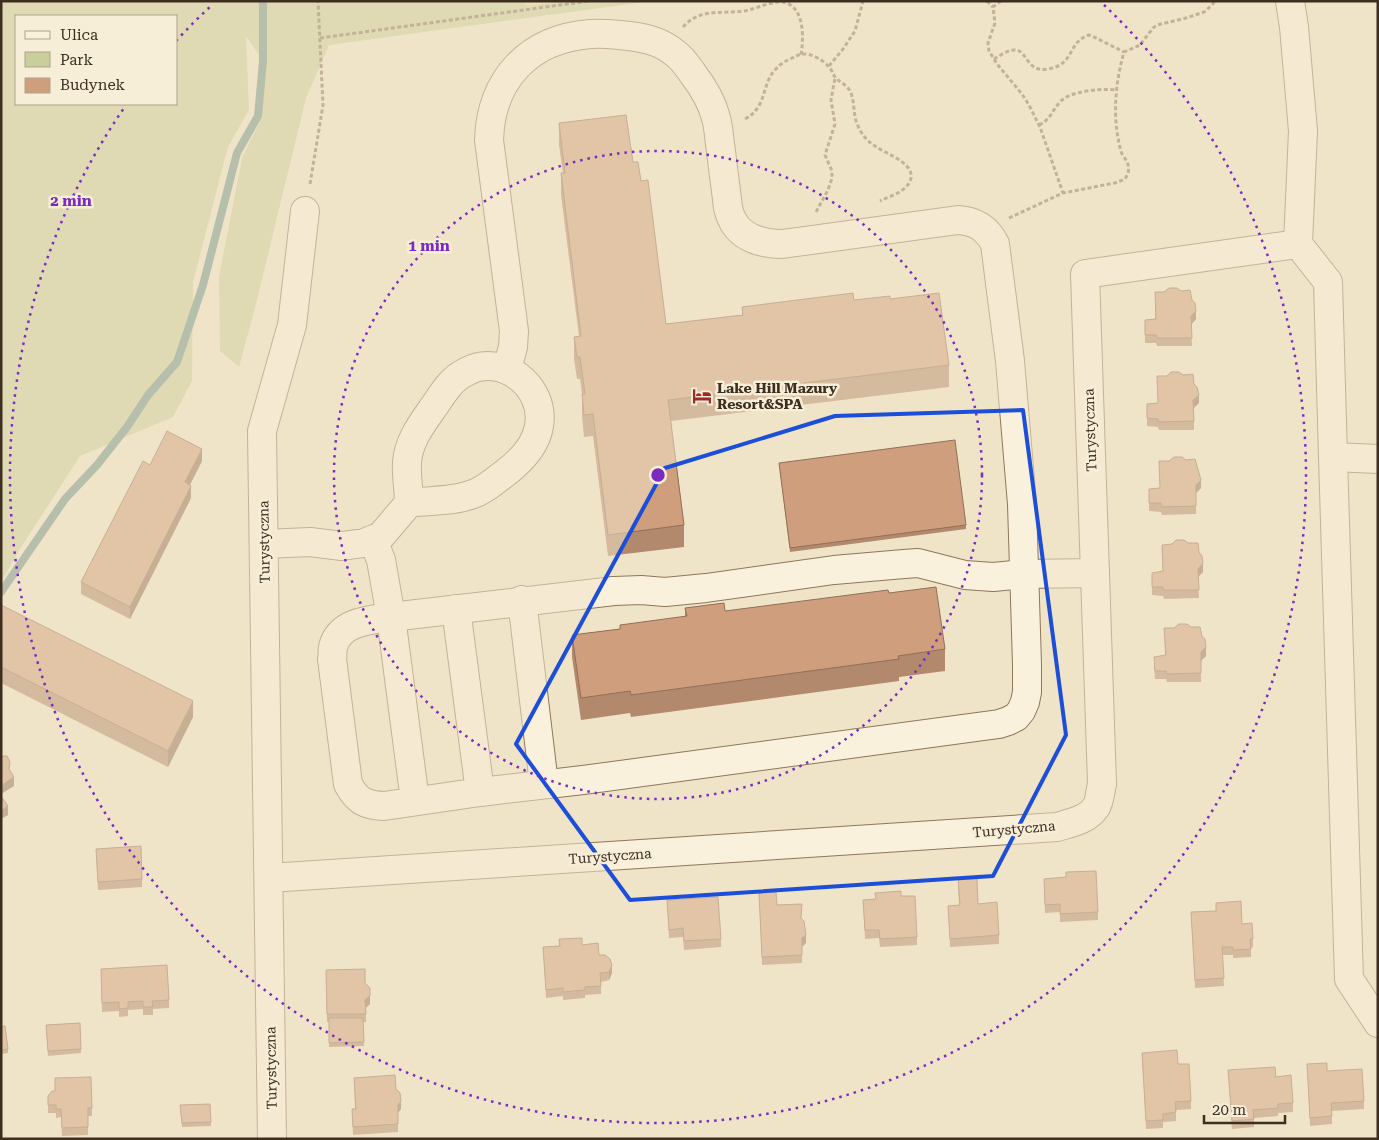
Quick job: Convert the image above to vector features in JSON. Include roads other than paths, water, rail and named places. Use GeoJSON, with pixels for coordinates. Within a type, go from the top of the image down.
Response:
{"type":"FeatureCollection","features":[{"type":"Feature","properties":{"kind":"street"},"geometry":{"type":"LineString","coordinates":[[1290,1],[1303,131],[1298,244],[1328,282],[1349,979],[1378,1023]]}},
{"type":"Feature","properties":{"kind":"street"},"geometry":{"type":"LineString","coordinates":[[507,369],[513,347],[514,331],[489,140],[490,124],[493,108],[508,76],[518,64],[546,45],[559,40],[591,34],[610,34],[652,40],[677,54],[701,85],[716,117],[728,208],[732,219],[737,228],[758,241],[769,244],[782,244],[958,220],[976,223],[984,228],[995,244],[1010,361],[1022,504],[1024,574],[1027,692],[1025,702],[1016,717],[999,724],[593,779],[480,792],[384,806],[372,805],[362,801],[353,794],[348,784],[332,659],[334,646],[339,636],[346,628],[357,622],[522,600],[614,591],[641,590],[664,592],[834,570],[904,564],[918,564],[965,575],[993,577],[1024,574],[1095,573]]}},
{"type":"Feature","properties":{"kind":"street","name":"Turystyczna"},"geometry":{"type":"LineString","coordinates":[[272,1139],[262,431],[292,325],[305,211]]}},
{"type":"Feature","properties":{"kind":"street","name":"Turystyczna"},"geometry":{"type":"LineString","coordinates":[[269,878],[1057,827],[1077,821],[1088,815],[1096,807],[1102,784],[1085,274],[1298,244]]}},
{"type":"Feature","properties":{"kind":"street"},"geometry":{"type":"LineString","coordinates":[[264,554],[310,542],[342,546],[364,543],[381,536],[409,503],[454,499],[475,493],[487,487],[524,456],[535,439],[540,425],[539,407],[527,384],[507,369],[482,365],[456,378],[420,426],[411,444],[407,470],[409,503]]}},
{"type":"Feature","properties":{"kind":"street"},"geometry":{"type":"LineString","coordinates":[[1332,457],[1378,459]]}},
{"type":"Feature","properties":{"kind":"street"},"geometry":{"type":"LineString","coordinates":[[373,540],[381,560],[391,617],[415,801]]}},
{"type":"Feature","properties":{"kind":"street"},"geometry":{"type":"LineString","coordinates":[[522,600],[544,784]]}},
{"type":"Feature","properties":{"kind":"street"},"geometry":{"type":"LineString","coordinates":[[456,608],[480,792]]}},
{"type":"Feature","properties":{"kind":"waterway"},"geometry":{"type":"LineString","coordinates":[[1,592],[65,499],[97,465],[127,427],[148,395],[177,362],[203,285],[237,153],[258,116],[263,61],[263,1]]}},
{"type":"Feature","properties":{"kind":"place","name":"Lake Hill Mazury Resort&SPA"},"geometry":{"type":"Point","coordinates":[702,396]}}]}
